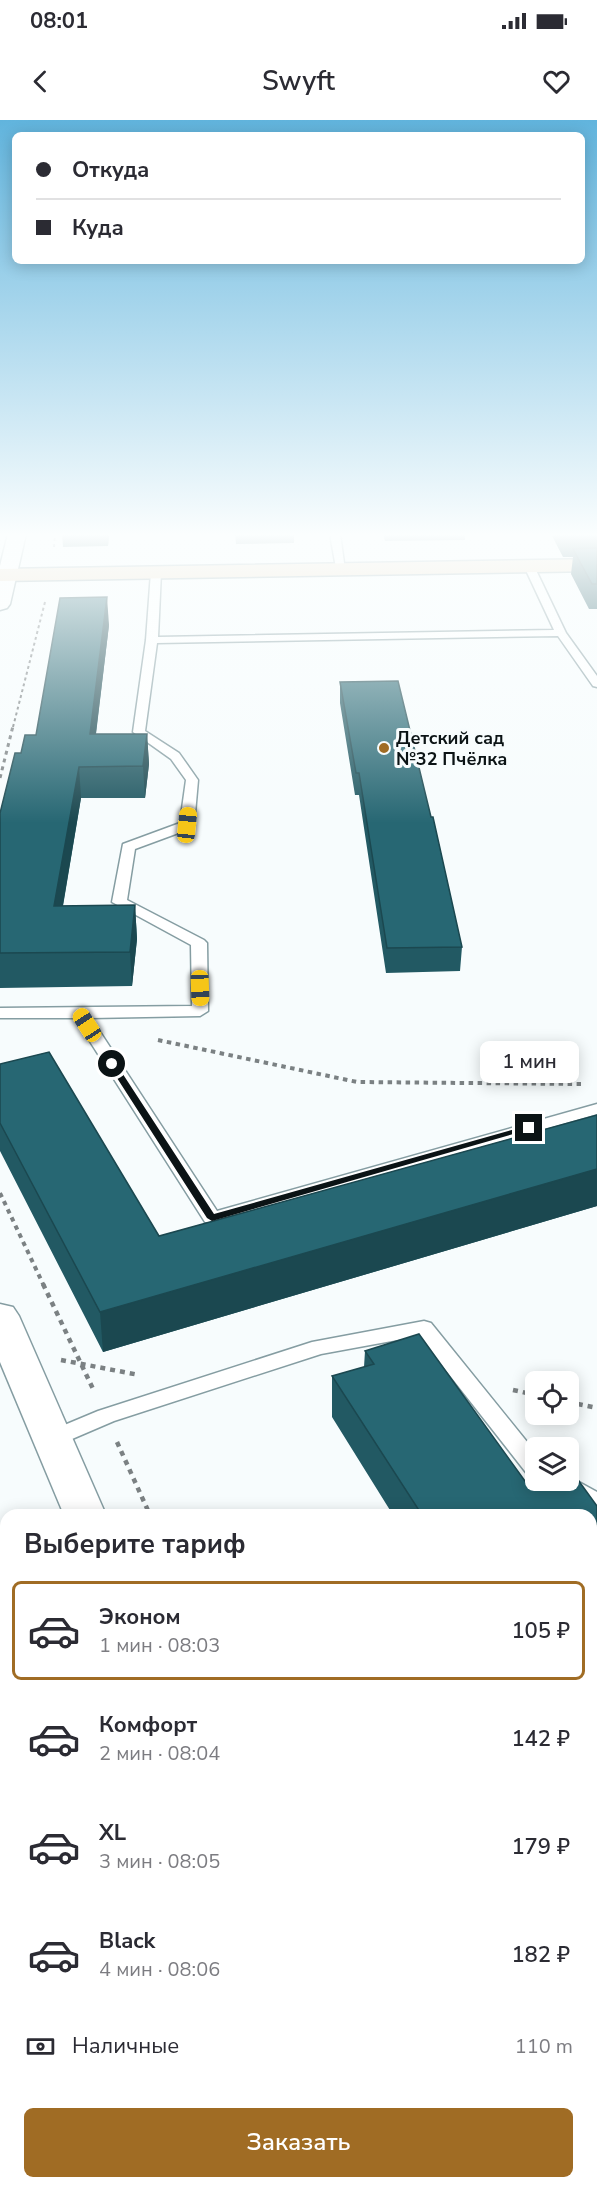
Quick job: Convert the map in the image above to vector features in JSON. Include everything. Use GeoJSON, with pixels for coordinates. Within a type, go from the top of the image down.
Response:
{"type":"FeatureCollection","features":[{"type":"Feature","properties":{"kind":"street"},"geometry":{"type":"LineString","coordinates":[[7,1333],[82,1509]]}},
{"type":"Feature","properties":{"kind":"lane"},"geometry":{"type":"LineString","coordinates":[[0,1013],[200,1011],[199,943],[119,902],[128,847],[187,825],[192,780],[175,756],[139,732],[152,631]]}},
{"type":"Feature","properties":{"kind":"lane"},"geometry":{"type":"LineString","coordinates":[[152,640],[561,633],[597,684]]}},
{"type":"Feature","properties":{"kind":"lane"},"geometry":{"type":"LineString","coordinates":[[80,1013],[212,1218],[597,1109]]}},
{"type":"Feature","properties":{"kind":"lane"},"geometry":{"type":"LineString","coordinates":[[51,1440],[106,1416],[319,1347],[424,1328],[525,1455]]}},
{"type":"Feature","properties":{"kind":"lane"},"geometry":{"type":"LineString","coordinates":[[576,1491],[597,1502]]}},
{"type":"Feature","properties":{"kind":"path"},"geometry":{"type":"LineString","coordinates":[[0,778],[37,631]]}},
{"type":"Feature","properties":{"kind":"path"},"geometry":{"type":"LineString","coordinates":[[155,1039],[357,1082],[585,1084]]}},
{"type":"Feature","properties":{"kind":"path"},"geometry":{"type":"LineString","coordinates":[[0,1193],[106,1416],[147,1509]]}},
{"type":"Feature","properties":{"kind":"path"},"geometry":{"type":"LineString","coordinates":[[7,1333],[81,1364],[201,1387]]}},
{"type":"Feature","properties":{"kind":"path"},"geometry":{"type":"LineString","coordinates":[[579,1404],[597,1408]]}},
{"type":"Feature","properties":{"kind":"building"},"geometry":{"type":"Polygon","coordinates":[[[54,631],[103,631],[90,734],[147,734],[143,766],[79,767],[54,906],[135,905],[130,952],[0,953],[0,813],[15,753],[21,753],[25,735],[36,735],[54,631]]]}},
{"type":"Feature","properties":{"kind":"building"},"geometry":{"type":"Polygon","coordinates":[[[398,681],[431,817],[433,817],[462,947],[387,948],[359,773],[356,773],[340,682],[398,681]]]}},
{"type":"Feature","properties":{"kind":"building"},"geometry":{"type":"Polygon","coordinates":[[[49,1052],[159,1236],[597,1115],[597,1169],[100,1312],[0,1123],[0,1064],[49,1052]]]}},
{"type":"Feature","properties":{"kind":"building"},"geometry":{"type":"Polygon","coordinates":[[[419,1334],[525,1481],[525,1491],[579,1491],[579,1481],[597,1509],[418,1509],[332,1376],[374,1364],[365,1351],[419,1334]]]}},
{"type":"Feature","properties":{"kind":"place","name":"Детский сад №32 Пчёлка"},"geometry":{"type":"Point","coordinates":[384,748]}},
{"type":"Feature","properties":{"kind":"route"},"geometry":{"type":"LineString","coordinates":[[112,1064],[212,1218],[529,1128]]}}]}
